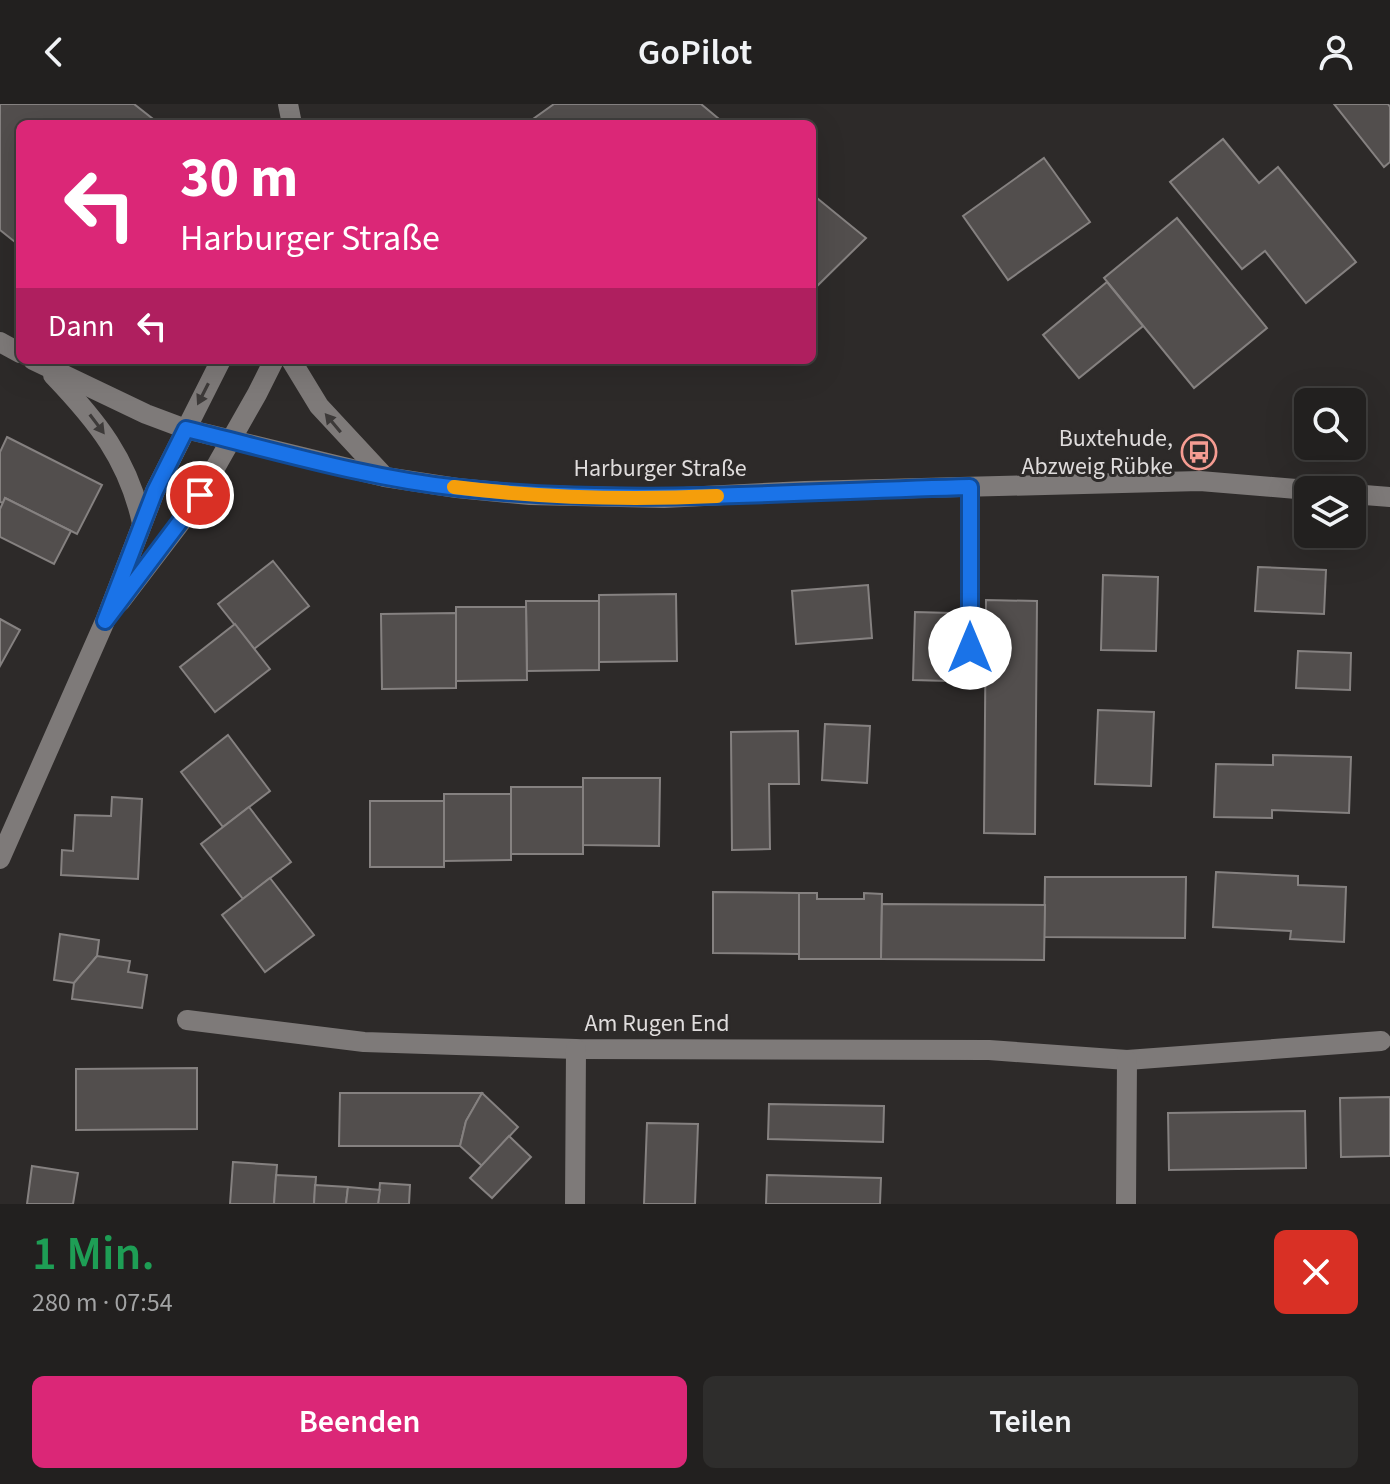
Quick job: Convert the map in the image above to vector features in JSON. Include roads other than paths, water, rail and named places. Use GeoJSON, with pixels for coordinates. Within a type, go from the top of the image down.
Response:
{"type":"FeatureCollection","features":[{"type":"Feature","properties":{"kind":"street"},"geometry":{"type":"LineString","coordinates":[[40,364],[92,416],[109,440],[136,494],[142,523]]}},
{"type":"Feature","properties":{"kind":"street","name":"Harburger Straße"},"geometry":{"type":"LineString","coordinates":[[41,364],[186,429],[385,477],[530,495],[664,498],[1200,481],[1294,489]]}},
{"type":"Feature","properties":{"kind":"street"},"geometry":{"type":"LineString","coordinates":[[0,859],[105,621],[155,491],[219,364]]}},
{"type":"Feature","properties":{"kind":"street"},"geometry":{"type":"LineString","coordinates":[[105,621],[194,505],[272,364]]}},
{"type":"Feature","properties":{"kind":"street"},"geometry":{"type":"LineString","coordinates":[[293,364],[319,406],[385,477]]}},
{"type":"Feature","properties":{"kind":"street"},"geometry":{"type":"LineString","coordinates":[[970,487],[970,648]]}},
{"type":"Feature","properties":{"kind":"street"},"geometry":{"type":"LineString","coordinates":[[1366,495],[1390,497]]}},
{"type":"Feature","properties":{"kind":"street","name":"Am Rugen End"},"geometry":{"type":"LineString","coordinates":[[187,1020],[364,1042],[576,1049],[989,1050],[1127,1060],[1381,1041]]}},
{"type":"Feature","properties":{"kind":"street"},"geometry":{"type":"LineString","coordinates":[[575,1204],[576,1049]]}},
{"type":"Feature","properties":{"kind":"street"},"geometry":{"type":"LineString","coordinates":[[1126,1204],[1127,1060]]}},
{"type":"Feature","properties":{"kind":"place","name":"Buxtehude, Abzweig Rübke"},"geometry":{"type":"Point","coordinates":[1199,452]}}]}
